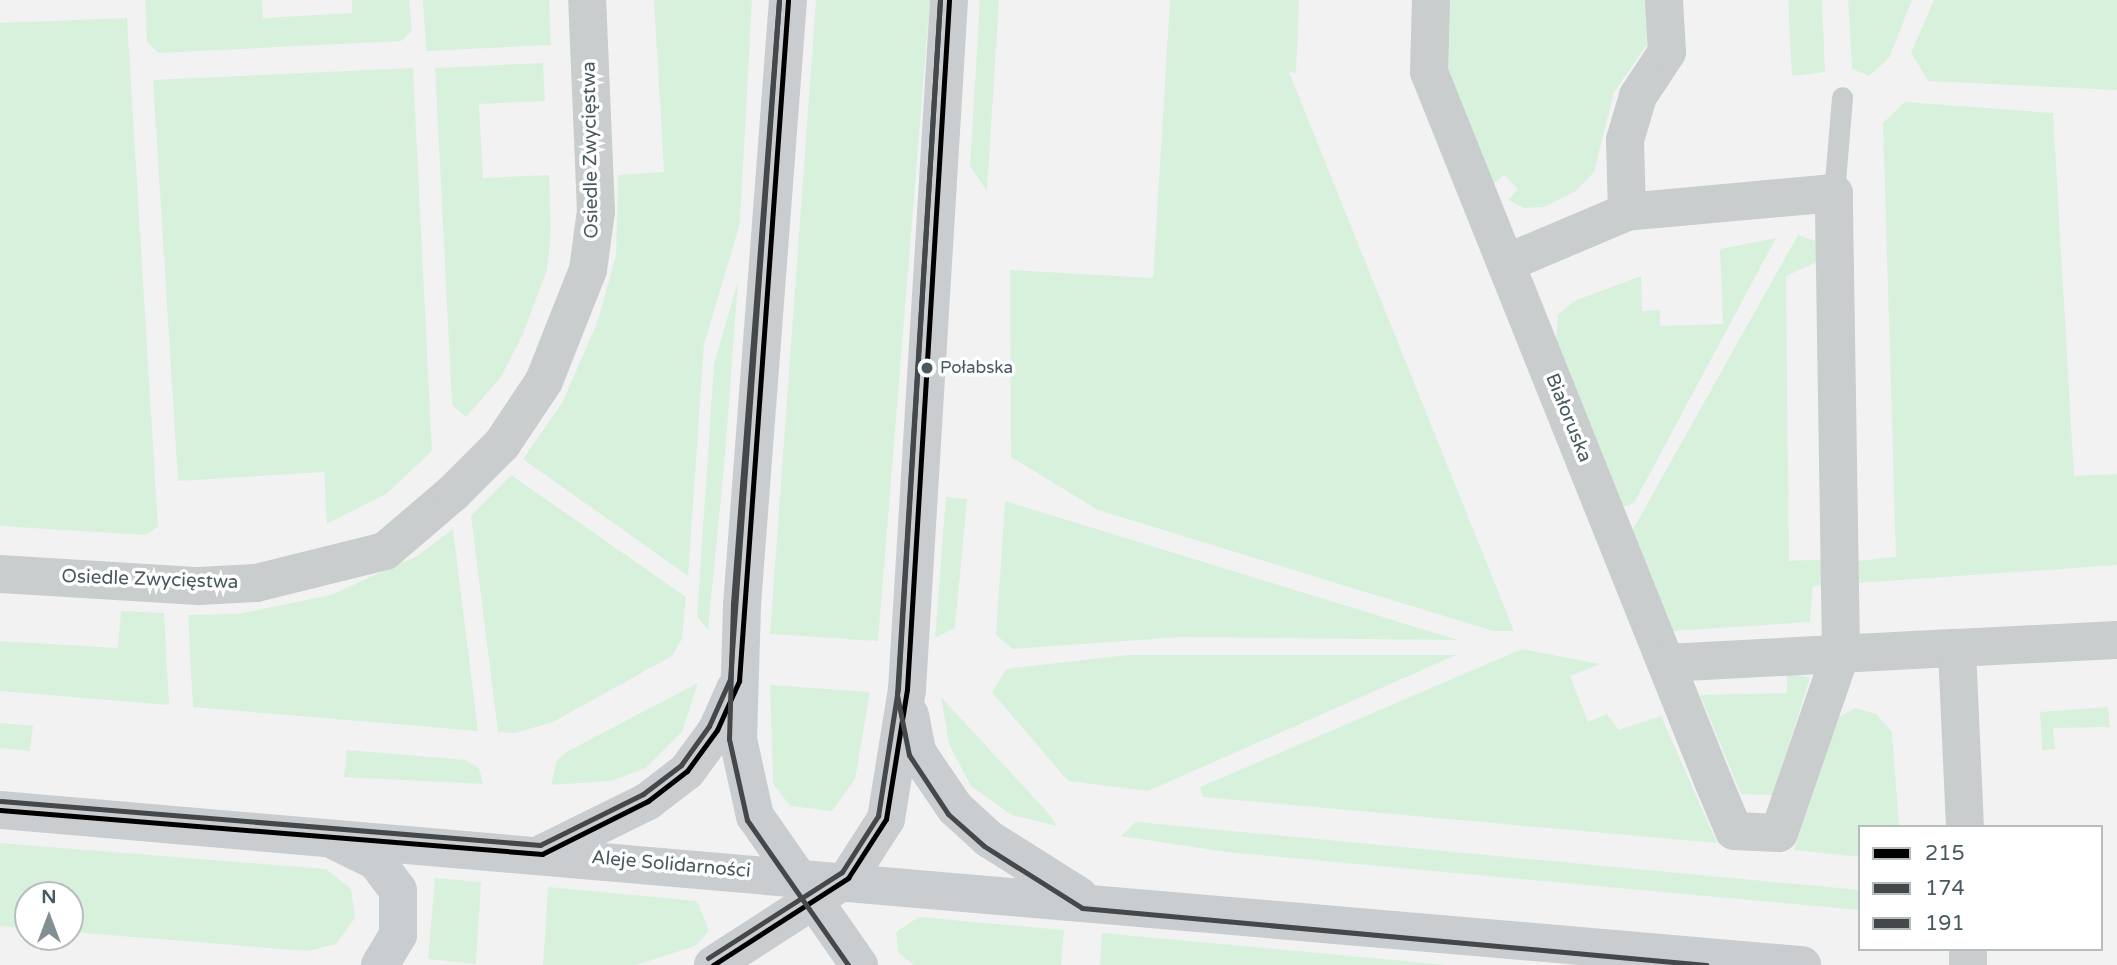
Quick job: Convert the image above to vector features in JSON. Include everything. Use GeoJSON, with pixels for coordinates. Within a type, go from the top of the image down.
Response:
{"type":"FeatureCollection","features":[{"type":"Feature","properties":{"kind":"street","name":"Osiedle Zwycięstwa"},"geometry":{"type":"LineString","coordinates":[[0,574],[200,586],[256,583],[385,551],[453,493],[502,444],[544,381],[589,270],[596,211],[587,0]]}},
{"type":"Feature","properties":{"kind":"street"},"geometry":{"type":"LineString","coordinates":[[788,0],[739,681],[744,780],[755,816],[792,875],[859,965]]}},
{"type":"Feature","properties":{"kind":"street"},"geometry":{"type":"LineString","coordinates":[[713,965],[815,904],[848,878],[886,819],[906,695],[949,0]]}},
{"type":"Feature","properties":{"kind":"street","name":"Białoruska"},"geometry":{"type":"LineString","coordinates":[[1432,0],[1429,72],[1734,831],[1779,833],[1842,653]]}},
{"type":"Feature","properties":{"kind":"street"},"geometry":{"type":"LineString","coordinates":[[1627,212],[1625,141],[1638,96],[1667,51],[1664,0]]}},
{"type":"Feature","properties":{"kind":"street"},"geometry":{"type":"LineString","coordinates":[[1506,262],[1627,212],[1834,193],[1842,653]]}},
{"type":"Feature","properties":{"kind":"street"},"geometry":{"type":"LineString","coordinates":[[1666,663],[2117,640]]}},
{"type":"Feature","properties":{"kind":"street"},"geometry":{"type":"LineString","coordinates":[[1957,648],[1965,825]]}},
{"type":"Feature","properties":{"kind":"street"},"geometry":{"type":"LineString","coordinates":[[542,854],[648,801],[687,771],[717,730],[739,681]]}},
{"type":"Feature","properties":{"kind":"street"},"geometry":{"type":"LineString","coordinates":[[906,695],[917,752],[955,808],[989,839],[1084,899]]}},
{"type":"Feature","properties":{"kind":"street","name":"Aleje Solidarności"},"geometry":{"type":"LineString","coordinates":[[0,810],[848,878],[1802,965]]}},
{"type":"Feature","properties":{"kind":"street"},"geometry":{"type":"LineString","coordinates":[[325,836],[376,861],[398,890],[398,935],[380,965]]}},
{"type":"Feature","properties":{"kind":"lane"},"geometry":{"type":"LineString","coordinates":[[1834,193],[1842,97]]}},
{"type":"Feature","properties":{"kind":"green space"},"geometry":{"type":"Polygon","coordinates":[[[145,0],[262,0],[263,18],[352,13],[352,0],[409,0],[412,31],[401,41],[159,53],[147,42],[145,0]]]}},
{"type":"Feature","properties":{"kind":"green space"},"geometry":{"type":"Polygon","coordinates":[[[423,0],[549,0],[551,45],[426,51],[423,0]]]}},
{"type":"Feature","properties":{"kind":"green space"},"geometry":{"type":"Polygon","coordinates":[[[654,0],[752,0],[740,223],[704,345],[688,576],[523,459],[562,403],[597,323],[616,256],[618,175],[664,172],[654,0]]]}},
{"type":"Feature","properties":{"kind":"green space"},"geometry":{"type":"Polygon","coordinates":[[[816,0],[930,0],[878,641],[770,634],[816,0]]]}},
{"type":"Feature","properties":{"kind":"green space"},"geometry":{"type":"Polygon","coordinates":[[[980,0],[999,0],[987,191],[970,166],[980,0]]]}},
{"type":"Feature","properties":{"kind":"green space"},"geometry":{"type":"Polygon","coordinates":[[[1170,0],[1299,0],[1296,73],[1289,72],[1514,631],[1493,631],[1098,510],[1011,457],[1010,270],[1153,278],[1170,0]]]}},
{"type":"Feature","properties":{"kind":"green space"},"geometry":{"type":"Polygon","coordinates":[[[1446,0],[1649,0],[1648,43],[1614,92],[1594,172],[1576,191],[1544,207],[1524,208],[1508,200],[1518,189],[1504,175],[1492,185],[1447,71],[1446,0]]]}},
{"type":"Feature","properties":{"kind":"green space"},"geometry":{"type":"Polygon","coordinates":[[[1788,0],[1822,0],[1825,72],[1792,76],[1788,0]]]}},
{"type":"Feature","properties":{"kind":"green space"},"geometry":{"type":"Polygon","coordinates":[[[1848,0],[1912,0],[1889,58],[1869,76],[1852,69],[1848,0]]]}},
{"type":"Feature","properties":{"kind":"green space"},"geometry":{"type":"Polygon","coordinates":[[[1934,0],[2117,0],[2117,90],[1928,81],[1911,53],[1934,0]]]}},
{"type":"Feature","properties":{"kind":"green space"},"geometry":{"type":"Polygon","coordinates":[[[127,18],[158,527],[145,535],[0,526],[0,23],[127,18]]]}},
{"type":"Feature","properties":{"kind":"green space"},"geometry":{"type":"Polygon","coordinates":[[[543,63],[545,101],[479,104],[483,178],[549,175],[551,231],[547,270],[522,336],[501,377],[466,417],[452,405],[435,68],[543,63]]]}},
{"type":"Feature","properties":{"kind":"green space"},"geometry":{"type":"Polygon","coordinates":[[[413,68],[432,451],[386,494],[327,524],[324,472],[178,481],[153,80],[413,68]]]}},
{"type":"Feature","properties":{"kind":"green space"},"geometry":{"type":"Polygon","coordinates":[[[1905,102],[2053,113],[2074,476],[2117,474],[2117,565],[1857,583],[1857,561],[1896,557],[1883,123],[1905,102]]]}},
{"type":"Feature","properties":{"kind":"green space"},"geometry":{"type":"Polygon","coordinates":[[[1798,235],[1822,243],[1821,260],[1786,276],[1789,561],[1829,559],[1830,585],[1813,586],[1810,622],[1673,631],[1632,531],[1798,235]]]}},
{"type":"Feature","properties":{"kind":"green space"},"geometry":{"type":"Polygon","coordinates":[[[1776,238],[1634,503],[1622,508],[1556,341],[1558,315],[1574,301],[1641,276],[1642,311],[1660,310],[1660,326],[1723,324],[1720,249],[1776,238]]]}},
{"type":"Feature","properties":{"kind":"green space"},"geometry":{"type":"Polygon","coordinates":[[[738,281],[708,630],[697,617],[714,364],[738,281]]]}},
{"type":"Feature","properties":{"kind":"green space"},"geometry":{"type":"Polygon","coordinates":[[[511,475],[686,597],[682,639],[672,656],[553,722],[515,733],[498,732],[471,516],[511,475]]]}},
{"type":"Feature","properties":{"kind":"green space"},"geometry":{"type":"Polygon","coordinates":[[[946,497],[967,499],[955,628],[935,638],[946,497]]]}},
{"type":"Feature","properties":{"kind":"green space"},"geometry":{"type":"Polygon","coordinates":[[[1005,501],[1458,640],[1181,637],[1013,649],[996,635],[1005,501]]]}},
{"type":"Feature","properties":{"kind":"green space"},"geometry":{"type":"Polygon","coordinates":[[[453,529],[478,731],[193,707],[188,615],[238,614],[331,595],[417,556],[453,529]]]}},
{"type":"Feature","properties":{"kind":"green space"},"geometry":{"type":"Polygon","coordinates":[[[121,611],[164,613],[169,705],[0,691],[0,641],[118,648],[121,611]]]}},
{"type":"Feature","properties":{"kind":"green space"},"geometry":{"type":"Polygon","coordinates":[[[1522,649],[1600,664],[1570,676],[1588,722],[1607,714],[1619,730],[1661,716],[1717,843],[1203,797],[1200,787],[1522,649]]]}},
{"type":"Feature","properties":{"kind":"green space"},"geometry":{"type":"Polygon","coordinates":[[[1128,655],[1456,655],[1148,791],[1068,781],[992,692],[1006,669],[1128,655]]]}},
{"type":"Feature","properties":{"kind":"green space"},"geometry":{"type":"Polygon","coordinates":[[[1787,672],[1810,678],[1773,795],[1741,794],[1700,695],[1787,693],[1787,672]]]}},
{"type":"Feature","properties":{"kind":"green space"},"geometry":{"type":"Polygon","coordinates":[[[698,683],[682,732],[646,768],[611,781],[551,785],[557,760],[568,751],[698,683]]]}},
{"type":"Feature","properties":{"kind":"green space"},"geometry":{"type":"Polygon","coordinates":[[[770,685],[870,692],[855,779],[832,811],[790,806],[773,783],[770,685]]]}},
{"type":"Feature","properties":{"kind":"green space"},"geometry":{"type":"Polygon","coordinates":[[[941,697],[1050,815],[1057,826],[1012,815],[971,786],[949,744],[941,697]]]}},
{"type":"Feature","properties":{"kind":"green space"},"geometry":{"type":"Polygon","coordinates":[[[2108,707],[2110,727],[2053,728],[2055,749],[2042,750],[2040,712],[2108,707]]]}},
{"type":"Feature","properties":{"kind":"green space"},"geometry":{"type":"Polygon","coordinates":[[[1855,708],[1876,714],[1892,732],[1899,825],[1858,825],[1858,857],[1794,850],[1836,719],[1855,708]]]}},
{"type":"Feature","properties":{"kind":"green space"},"geometry":{"type":"Polygon","coordinates":[[[0,723],[33,726],[30,751],[0,748],[0,723]]]}},
{"type":"Feature","properties":{"kind":"green space"},"geometry":{"type":"Polygon","coordinates":[[[347,750],[465,760],[479,768],[483,784],[344,777],[347,750]]]}},
{"type":"Feature","properties":{"kind":"green space"},"geometry":{"type":"Polygon","coordinates":[[[1136,822],[1858,890],[1858,910],[1226,852],[1121,836],[1136,822]]]}},
{"type":"Feature","properties":{"kind":"green space"},"geometry":{"type":"Polygon","coordinates":[[[0,843],[326,869],[351,889],[355,918],[336,944],[308,951],[84,933],[84,881],[14,881],[14,928],[0,926],[0,843]]]}},
{"type":"Feature","properties":{"kind":"green space"},"geometry":{"type":"Polygon","coordinates":[[[435,878],[481,882],[476,964],[428,959],[435,878]]]}},
{"type":"Feature","properties":{"kind":"green space"},"geometry":{"type":"Polygon","coordinates":[[[548,887],[697,901],[709,931],[695,946],[636,965],[543,965],[548,887]]]}},
{"type":"Feature","properties":{"kind":"green space"},"geometry":{"type":"Polygon","coordinates":[[[919,917],[1064,930],[1061,965],[913,965],[898,952],[896,932],[919,917]]]}},
{"type":"Feature","properties":{"kind":"green space"},"geometry":{"type":"Polygon","coordinates":[[[1102,933],[1447,965],[1100,965],[1102,933]]]}},
{"type":"Feature","properties":{"kind":"transit line","name":"174"},"geometry":{"type":"LineString","coordinates":[[779,0],[733,604],[729,739],[747,820],[848,965]]}},
{"type":"Feature","properties":{"kind":"transit line","name":"191"},"geometry":{"type":"LineString","coordinates":[[1,801],[540,845],[643,794],[681,765],[709,726],[730,679],[779,0]]}},
{"type":"Feature","properties":{"kind":"transit line","name":"215"},"geometry":{"type":"LineString","coordinates":[[542,854],[648,801],[687,771],[717,730],[739,681],[788,0]]}},
{"type":"Feature","properties":{"kind":"transit line","name":"174"},"geometry":{"type":"LineString","coordinates":[[940,0],[897,695],[909,755],[948,814],[984,846],[1082,908],[1706,965]]}},
{"type":"Feature","properties":{"kind":"transit line","name":"191"},"geometry":{"type":"LineString","coordinates":[[708,958],[842,872],[878,816],[898,688],[940,0]]}},
{"type":"Feature","properties":{"kind":"transit line","name":"215"},"geometry":{"type":"LineString","coordinates":[[713,965],[848,878],[886,819],[907,689],[949,0]]}},
{"type":"Feature","properties":{"kind":"transit line","name":"215"},"geometry":{"type":"LineString","coordinates":[[0,810],[542,854]]}},
{"type":"Feature","properties":{"kind":"place","name":"Połabska"},"geometry":{"type":"Point","coordinates":[927,368]}}]}
